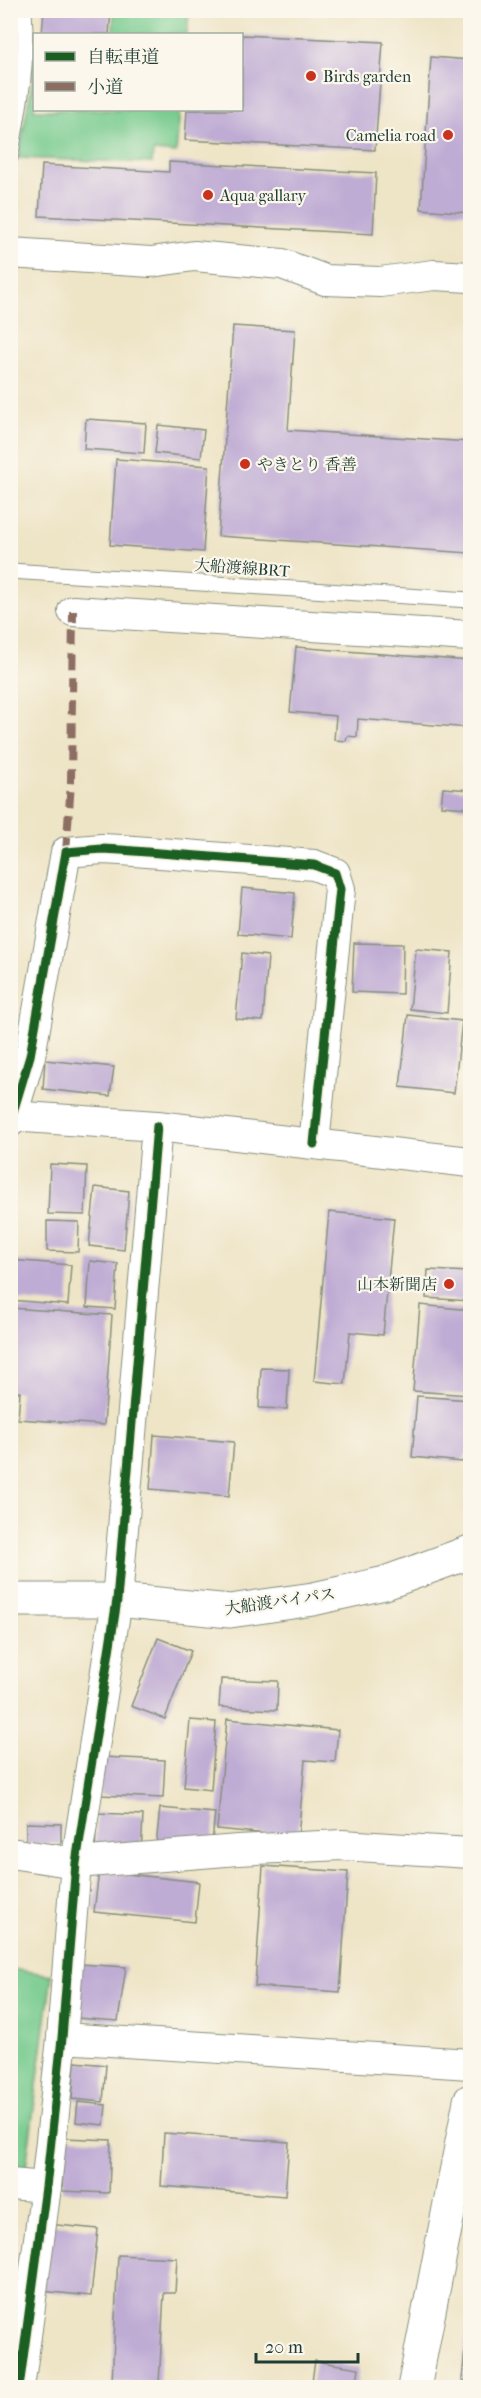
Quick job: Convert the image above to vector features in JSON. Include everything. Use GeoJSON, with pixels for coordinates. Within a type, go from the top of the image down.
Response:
{"type":"FeatureCollection","features":[{"type":"Feature","properties":{"kind":"main road","name":"大船渡バイパス"},"geometry":{"type":"LineString","coordinates":[[10,1600],[117,1600],[230,1611],[313,1599],[386,1583],[471,1552]]}},
{"type":"Feature","properties":{"kind":"main road"},"geometry":{"type":"LineString","coordinates":[[414,2388],[471,2101]]}},
{"type":"Feature","properties":{"kind":"street"},"geometry":{"type":"LineString","coordinates":[[10,253],[150,262],[194,256],[282,264],[325,280],[380,282],[434,275],[471,277]]}},
{"type":"Feature","properties":{"kind":"street"},"geometry":{"type":"LineString","coordinates":[[73,611],[471,636]]}},
{"type":"Feature","properties":{"kind":"street"},"geometry":{"type":"LineString","coordinates":[[314,1144],[340,889],[335,873],[314,865],[102,849],[66,852],[30,1056],[11,1118],[157,1126],[314,1144],[471,1162]]}},
{"type":"Feature","properties":{"kind":"street"},"geometry":{"type":"LineString","coordinates":[[20,2388],[46,2187],[62,2038],[76,1863],[117,1600],[157,1126]]}},
{"type":"Feature","properties":{"kind":"street"},"geometry":{"type":"LineString","coordinates":[[10,1853],[76,1863],[238,1850],[342,1845],[471,1853]]}},
{"type":"Feature","properties":{"kind":"street"},"geometry":{"type":"LineString","coordinates":[[62,2038],[471,2064]]}},
{"type":"Feature","properties":{"kind":"street"},"geometry":{"type":"LineString","coordinates":[[10,2184],[46,2187]]}},
{"type":"Feature","properties":{"kind":"lane"},"geometry":{"type":"LineString","coordinates":[[10,158],[23,93],[26,50],[24,10]]}},
{"type":"Feature","properties":{"kind":"lane","name":"大船渡線BRT"},"geometry":{"type":"LineString","coordinates":[[10,571],[471,600]]}},
{"type":"Feature","properties":{"kind":"green space"},"geometry":{"type":"Polygon","coordinates":[[[114,11],[189,11],[187,33],[113,33],[114,11]]]}},
{"type":"Feature","properties":{"kind":"green space"},"geometry":{"type":"Polygon","coordinates":[[[33,43],[33,111],[180,111],[176,153],[153,151],[152,163],[18,158],[32,84],[33,43]]]}},
{"type":"Feature","properties":{"kind":"green space"},"geometry":{"type":"Polygon","coordinates":[[[11,1969],[52,1975],[25,2174],[11,2172],[11,1969]]]}},
{"type":"Feature","properties":{"kind":"building"},"geometry":{"type":"Polygon","coordinates":[[[44,10],[111,10],[109,33],[42,33],[44,10]]]}},
{"type":"Feature","properties":{"kind":"building","name":"Birds garden"},"geometry":{"type":"Polygon","coordinates":[[[243,35],[383,42],[375,150],[185,140],[187,111],[243,111],[243,35]]]}},
{"type":"Feature","properties":{"kind":"building","name":"Camelia road"},"geometry":{"type":"Polygon","coordinates":[[[431,57],[470,60],[470,213],[421,209],[431,57]]]}},
{"type":"Feature","properties":{"kind":"building","name":"Aqua gallary"},"geometry":{"type":"Polygon","coordinates":[[[169,162],[376,173],[373,234],[39,216],[42,165],[169,172],[169,162]]]}},
{"type":"Feature","properties":{"kind":"building"},"geometry":{"type":"Polygon","coordinates":[[[233,326],[295,330],[288,430],[470,442],[470,553],[218,536],[233,326]]]}},
{"type":"Feature","properties":{"kind":"building"},"geometry":{"type":"Polygon","coordinates":[[[86,419],[146,423],[144,453],[84,449],[86,419]]]}},
{"type":"Feature","properties":{"kind":"building"},"geometry":{"type":"Polygon","coordinates":[[[158,425],[204,430],[201,458],[155,453],[158,425]]]}},
{"type":"Feature","properties":{"kind":"building"},"geometry":{"type":"Polygon","coordinates":[[[116,459],[209,466],[203,552],[110,545],[116,459]]]}},
{"type":"Feature","properties":{"kind":"building"},"geometry":{"type":"Polygon","coordinates":[[[296,647],[470,661],[470,728],[358,719],[357,737],[347,736],[346,741],[334,740],[336,716],[290,712],[296,647]]]}},
{"type":"Feature","properties":{"kind":"building"},"geometry":{"type":"Polygon","coordinates":[[[443,788],[470,790],[470,837],[467,837],[469,808],[441,806],[443,788]]]}},
{"type":"Feature","properties":{"kind":"building"},"geometry":{"type":"Polygon","coordinates":[[[242,888],[295,893],[291,939],[238,934],[242,888]]]}},
{"type":"Feature","properties":{"kind":"building"},"geometry":{"type":"Polygon","coordinates":[[[354,943],[403,944],[402,994],[352,992],[354,943]]]}},
{"type":"Feature","properties":{"kind":"building"},"geometry":{"type":"Polygon","coordinates":[[[416,949],[452,952],[447,1013],[410,1009],[416,949]]]}},
{"type":"Feature","properties":{"kind":"building"},"geometry":{"type":"Polygon","coordinates":[[[242,953],[268,956],[263,1021],[236,1019],[242,953]]]}},
{"type":"Feature","properties":{"kind":"building"},"geometry":{"type":"Polygon","coordinates":[[[408,1015],[462,1021],[454,1093],[400,1087],[408,1015]]]}},
{"type":"Feature","properties":{"kind":"building"},"geometry":{"type":"Polygon","coordinates":[[[45,1060],[114,1067],[110,1096],[43,1089],[45,1060]]]}},
{"type":"Feature","properties":{"kind":"building"},"geometry":{"type":"Polygon","coordinates":[[[50,1164],[87,1166],[85,1215],[48,1214],[50,1164]]]}},
{"type":"Feature","properties":{"kind":"building"},"geometry":{"type":"Polygon","coordinates":[[[95,1187],[129,1191],[124,1250],[89,1246],[95,1187]]]}},
{"type":"Feature","properties":{"kind":"building"},"geometry":{"type":"Polygon","coordinates":[[[329,1212],[394,1218],[383,1335],[350,1332],[345,1384],[314,1381],[329,1212]]]}},
{"type":"Feature","properties":{"kind":"building"},"geometry":{"type":"Polygon","coordinates":[[[47,1221],[79,1222],[78,1252],[47,1251],[47,1221]]]}},
{"type":"Feature","properties":{"kind":"building"},"geometry":{"type":"Polygon","coordinates":[[[10,1260],[71,1265],[68,1305],[10,1300],[10,1260]]]}},
{"type":"Feature","properties":{"kind":"building"},"geometry":{"type":"Polygon","coordinates":[[[90,1261],[118,1264],[115,1309],[87,1307],[90,1261]]]}},
{"type":"Feature","properties":{"kind":"building","name":"山本新聞店"},"geometry":{"type":"Polygon","coordinates":[[[428,1270],[470,1272],[470,1301],[426,1298],[428,1270]]]}},
{"type":"Feature","properties":{"kind":"building"},"geometry":{"type":"Polygon","coordinates":[[[420,1305],[470,1310],[470,1395],[413,1391],[420,1305]]]}},
{"type":"Feature","properties":{"kind":"building"},"geometry":{"type":"Polygon","coordinates":[[[10,1308],[112,1315],[104,1425],[18,1419],[20,1392],[10,1392],[10,1308]]]}},
{"type":"Feature","properties":{"kind":"building"},"geometry":{"type":"Polygon","coordinates":[[[261,1368],[289,1369],[287,1409],[259,1408],[261,1368]]]}},
{"type":"Feature","properties":{"kind":"building"},"geometry":{"type":"Polygon","coordinates":[[[417,1396],[470,1400],[470,1449],[462,1462],[412,1457],[417,1396]]]}},
{"type":"Feature","properties":{"kind":"building"},"geometry":{"type":"Polygon","coordinates":[[[154,1435],[234,1442],[229,1496],[150,1489],[154,1435]]]}},
{"type":"Feature","properties":{"kind":"building"},"geometry":{"type":"Polygon","coordinates":[[[158,1638],[191,1651],[165,1719],[131,1706],[158,1638]]]}},
{"type":"Feature","properties":{"kind":"building"},"geometry":{"type":"Polygon","coordinates":[[[221,1679],[278,1681],[277,1710],[219,1707],[221,1679]]]}},
{"type":"Feature","properties":{"kind":"building"},"geometry":{"type":"Polygon","coordinates":[[[227,1719],[338,1730],[335,1762],[305,1760],[298,1837],[217,1829],[227,1719]]]}},
{"type":"Feature","properties":{"kind":"building"},"geometry":{"type":"Polygon","coordinates":[[[190,1720],[216,1722],[211,1790],[184,1787],[190,1720]]]}},
{"type":"Feature","properties":{"kind":"building"},"geometry":{"type":"Polygon","coordinates":[[[102,1757],[165,1760],[163,1798],[100,1795],[102,1757]]]}},
{"type":"Feature","properties":{"kind":"building"},"geometry":{"type":"Polygon","coordinates":[[[160,1808],[215,1813],[211,1851],[156,1846],[160,1808]]]}},
{"type":"Feature","properties":{"kind":"building"},"geometry":{"type":"Polygon","coordinates":[[[97,1813],[143,1815],[141,1853],[95,1851],[97,1813]]]}},
{"type":"Feature","properties":{"kind":"building"},"geometry":{"type":"Polygon","coordinates":[[[26,1823],[61,1824],[61,1844],[26,1844],[26,1823]]]}},
{"type":"Feature","properties":{"kind":"building"},"geometry":{"type":"Polygon","coordinates":[[[263,1866],[348,1872],[340,1992],[255,1986],[263,1866]]]}},
{"type":"Feature","properties":{"kind":"building"},"geometry":{"type":"Polygon","coordinates":[[[99,1871],[199,1882],[195,1922],[94,1912],[99,1871]]]}},
{"type":"Feature","properties":{"kind":"building"},"geometry":{"type":"Polygon","coordinates":[[[79,1964],[126,1967],[118,2021],[76,2018],[79,1964]]]}},
{"type":"Feature","properties":{"kind":"building"},"geometry":{"type":"Polygon","coordinates":[[[75,2062],[106,2065],[103,2102],[72,2099],[75,2062]]]}},
{"type":"Feature","properties":{"kind":"building"},"geometry":{"type":"Polygon","coordinates":[[[78,2102],[106,2105],[104,2125],[76,2122],[78,2102]]]}},
{"type":"Feature","properties":{"kind":"building"},"geometry":{"type":"Polygon","coordinates":[[[164,2133],[289,2142],[285,2196],[161,2186],[164,2133]]]}},
{"type":"Feature","properties":{"kind":"building"},"geometry":{"type":"Polygon","coordinates":[[[64,2138],[111,2140],[109,2193],[62,2191],[64,2138]]]}},
{"type":"Feature","properties":{"kind":"building"},"geometry":{"type":"Polygon","coordinates":[[[47,2224],[98,2229],[91,2296],[41,2291],[47,2224]]]}},
{"type":"Feature","properties":{"kind":"building"},"geometry":{"type":"Polygon","coordinates":[[[468,2224],[470,2224],[470,2266],[465,2265],[468,2224]]]}},
{"type":"Feature","properties":{"kind":"building"},"geometry":{"type":"Polygon","coordinates":[[[118,2255],[177,2258],[175,2293],[164,2293],[159,2384],[112,2382],[118,2255]]]}},
{"type":"Feature","properties":{"kind":"building"},"geometry":{"type":"Polygon","coordinates":[[[467,2329],[470,2329],[470,2381],[462,2380],[467,2329]]]}},
{"type":"Feature","properties":{"kind":"building"},"geometry":{"type":"Polygon","coordinates":[[[315,2361],[359,2368],[356,2388],[311,2388],[315,2361]]]}},
{"type":"Feature","properties":{"kind":"marked path"},"geometry":{"type":"LineString","coordinates":[[66,852],[71,783],[73,611]]}},
{"type":"Feature","properties":{"kind":"cycle path"},"geometry":{"type":"LineString","coordinates":[[10,1122],[30,1056],[66,852],[121,850],[314,865],[335,873],[340,889],[314,1144]]}},
{"type":"Feature","properties":{"kind":"cycle path"},"geometry":{"type":"LineString","coordinates":[[19,2388],[46,2187],[62,2038],[76,1863],[117,1600],[157,1126]]}},
{"type":"Feature","properties":{"kind":"place","name":"Birds garden"},"geometry":{"type":"Point","coordinates":[311,76]}},
{"type":"Feature","properties":{"kind":"place","name":"Camelia road"},"geometry":{"type":"Point","coordinates":[448,135]}},
{"type":"Feature","properties":{"kind":"place","name":"Aqua gallary"},"geometry":{"type":"Point","coordinates":[208,195]}},
{"type":"Feature","properties":{"kind":"place","name":"やきとり 香善"},"geometry":{"type":"Point","coordinates":[245,464]}},
{"type":"Feature","properties":{"kind":"place","name":"山本新聞店"},"geometry":{"type":"Point","coordinates":[449,1284]}}]}
